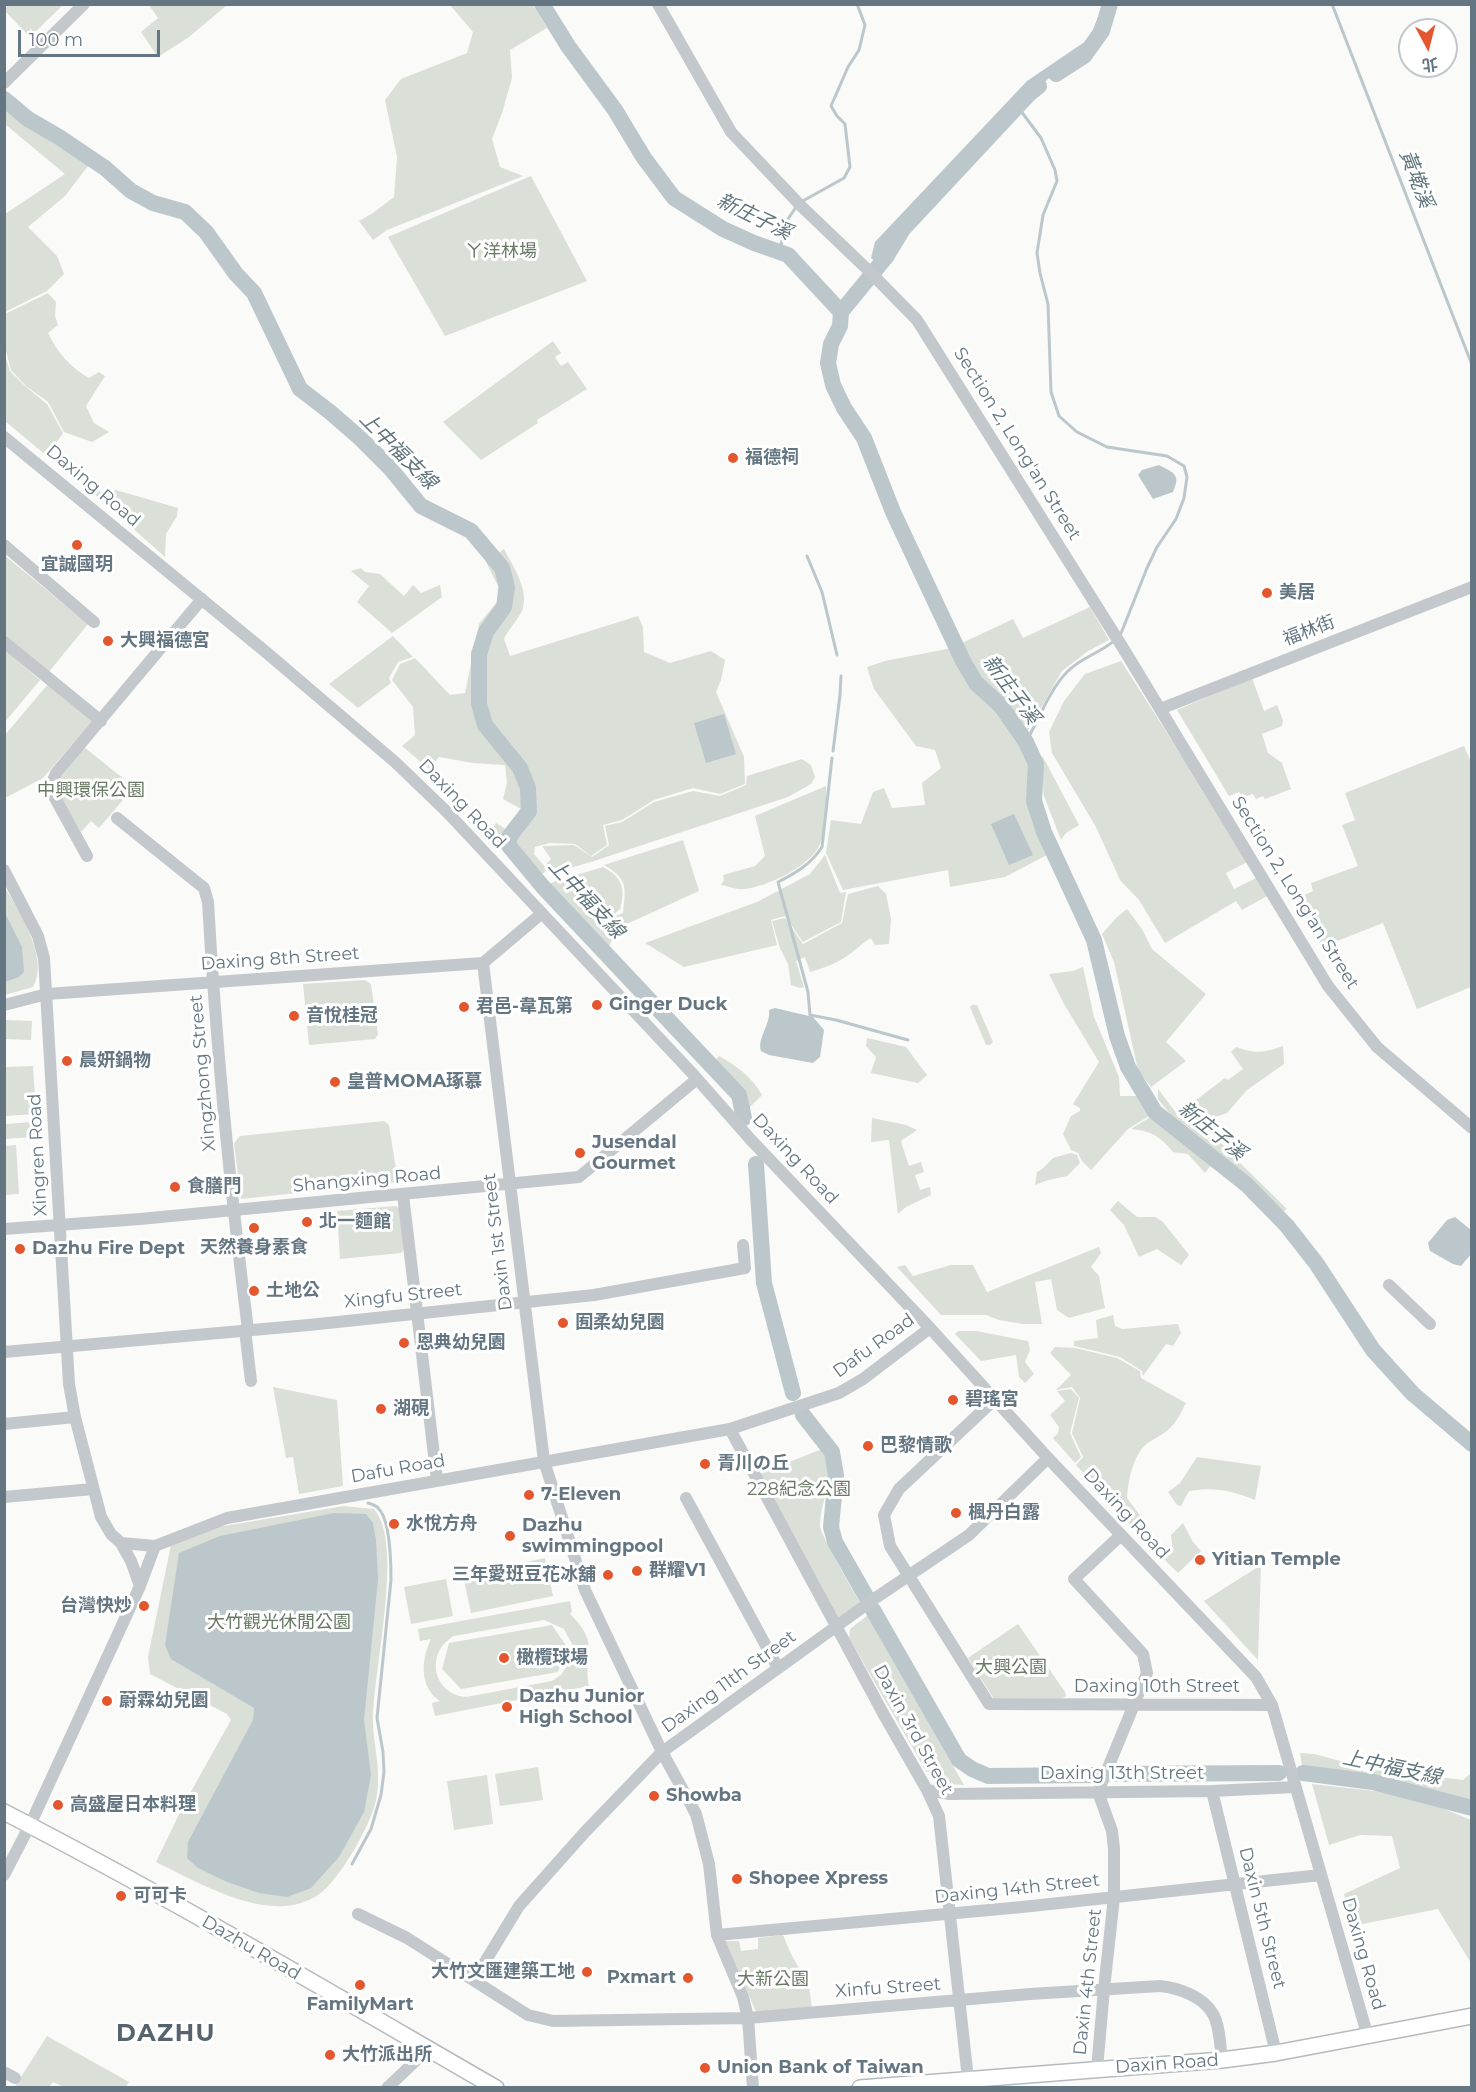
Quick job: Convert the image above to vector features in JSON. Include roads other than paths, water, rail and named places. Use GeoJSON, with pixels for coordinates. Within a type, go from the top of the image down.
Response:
{"type":"FeatureCollection","features":[{"type":"Feature","properties":{"kind":"main road","name":"Dazhu Road"},"geometry":{"type":"LineString","coordinates":[[4,1812],[145,1886],[496,2088]]}},
{"type":"Feature","properties":{"kind":"main road","name":"Daxin Road"},"geometry":{"type":"LineString","coordinates":[[860,2088],[1276,2054],[1472,2016]]}},
{"type":"Feature","properties":{"kind":"street"},"geometry":{"type":"LineString","coordinates":[[7,80],[84,4]]}},
{"type":"Feature","properties":{"kind":"street","name":"Section 2, Long'an Street"},"geometry":{"type":"LineString","coordinates":[[658,4],[731,132],[798,203],[905,306],[921,326],[1123,648],[1329,986],[1377,1047],[1472,1128]]}},
{"type":"Feature","properties":{"kind":"street","name":"Daxing Road"},"geometry":{"type":"LineString","coordinates":[[4,437],[202,599],[411,776],[930,1328],[1120,1535],[1256,1677],[1272,1705],[1368,2037]]}},
{"type":"Feature","properties":{"kind":"street"},"geometry":{"type":"LineString","coordinates":[[4,545],[94,622]]}},
{"type":"Feature","properties":{"kind":"street","name":"福林街"},"geometry":{"type":"LineString","coordinates":[[1160,709],[1472,587]]}},
{"type":"Feature","properties":{"kind":"street"},"geometry":{"type":"LineString","coordinates":[[87,856],[55,798],[51,786],[56,773],[202,599]]}},
{"type":"Feature","properties":{"kind":"street"},"geometry":{"type":"LineString","coordinates":[[4,642],[101,721]]}},
{"type":"Feature","properties":{"kind":"street","name":"Xingzhong Street"},"geometry":{"type":"LineString","coordinates":[[117,819],[204,888],[208,902],[212,981],[251,1381]]}},
{"type":"Feature","properties":{"kind":"street","name":"Xingren Road"},"geometry":{"type":"LineString","coordinates":[[4,870],[38,936],[44,958],[66,1348],[75,1417],[101,1517],[111,1534],[121,1543],[131,1561],[140,1587]]}},
{"type":"Feature","properties":{"kind":"street"},"geometry":{"type":"LineString","coordinates":[[483,963],[541,914]]}},
{"type":"Feature","properties":{"kind":"street","name":"Daxing 8th Street"},"geometry":{"type":"LineString","coordinates":[[4,1005],[47,994],[483,963]]}},
{"type":"Feature","properties":{"kind":"street","name":"Daxin 1st Street"},"geometry":{"type":"LineString","coordinates":[[483,963],[543,1461],[585,1590],[662,1752],[696,1814],[709,1864],[717,1935],[743,1997],[748,2018],[753,2088]]}},
{"type":"Feature","properties":{"kind":"street","name":"Shangxing Road"},"geometry":{"type":"LineString","coordinates":[[4,1229],[403,1195],[579,1177],[697,1079]]}},
{"type":"Feature","properties":{"kind":"street"},"geometry":{"type":"LineString","coordinates":[[403,1195],[437,1480]]}},
{"type":"Feature","properties":{"kind":"street","name":"Xingfu Street"},"geometry":{"type":"LineString","coordinates":[[4,1352],[66,1348],[617,1292],[745,1268],[743,1245]]}},
{"type":"Feature","properties":{"kind":"street"},"geometry":{"type":"LineString","coordinates":[[1389,1285],[1430,1324]]}},
{"type":"Feature","properties":{"kind":"street","name":"Dafu Road"},"geometry":{"type":"LineString","coordinates":[[155,1546],[227,1518],[730,1429],[839,1393],[863,1379],[930,1328]]}},
{"type":"Feature","properties":{"kind":"street","name":"Daxing 10th Street"},"geometry":{"type":"LineString","coordinates":[[995,1399],[898,1489],[884,1515],[890,1546],[988,1704],[1272,1705]]}},
{"type":"Feature","properties":{"kind":"street"},"geometry":{"type":"LineString","coordinates":[[4,1424],[75,1417]]}},
{"type":"Feature","properties":{"kind":"street","name":"Daxin 3rd Street"},"geometry":{"type":"LineString","coordinates":[[730,1429],[939,1816],[968,2079]]}},
{"type":"Feature","properties":{"kind":"street","name":"Daxing 11th Street"},"geometry":{"type":"LineString","coordinates":[[474,1980],[519,1906],[585,1832],[662,1752],[907,1576],[969,1535],[1048,1458]]}},
{"type":"Feature","properties":{"kind":"street"},"geometry":{"type":"LineString","coordinates":[[4,1497],[93,1489]]}},
{"type":"Feature","properties":{"kind":"street"},"geometry":{"type":"LineString","coordinates":[[686,1498],[778,1668]]}},
{"type":"Feature","properties":{"kind":"street"},"geometry":{"type":"LineString","coordinates":[[1098,1792],[1147,1673],[1143,1654],[1074,1579],[1120,1535]]}},
{"type":"Feature","properties":{"kind":"street"},"geometry":{"type":"LineString","coordinates":[[4,1875],[30,1825],[140,1587],[155,1546],[121,1543]]}},
{"type":"Feature","properties":{"kind":"street","name":"Daxing 13th Street"},"geometry":{"type":"LineString","coordinates":[[927,1790],[950,1794],[1212,1791],[1295,1787]]}},
{"type":"Feature","properties":{"kind":"street","name":"Daxin 5th Street"},"geometry":{"type":"LineString","coordinates":[[1212,1791],[1276,2054]]}},
{"type":"Feature","properties":{"kind":"street","name":"Daxin 4th Street"},"geometry":{"type":"LineString","coordinates":[[1097,2069],[1114,1897],[1112,1831],[1098,1792]]}},
{"type":"Feature","properties":{"kind":"street"},"geometry":{"type":"LineString","coordinates":[[939,1816],[939,1807],[943,1799],[950,1794]]}},
{"type":"Feature","properties":{"kind":"street","name":"Daxing 14th Street"},"geometry":{"type":"LineString","coordinates":[[717,1935],[1321,1875]]}},
{"type":"Feature","properties":{"kind":"street","name":"Xinfu Street"},"geometry":{"type":"LineString","coordinates":[[358,1914],[406,1938],[528,2015],[553,2021],[748,2018],[1160,1986],[1176,1987],[1205,2004],[1213,2013],[1222,2060]]}},
{"type":"Feature","properties":{"kind":"street"},"geometry":{"type":"LineString","coordinates":[[387,2088],[428,2049]]}},
{"type":"Feature","properties":{"kind":"waterway","name":"新庄子溪"},"geometry":{"type":"LineString","coordinates":[[542,4],[568,46],[615,110],[644,158],[674,198],[723,229],[788,255],[841,312],[840,326],[831,344],[828,363],[833,385],[844,408],[864,438],[893,512],[963,661],[976,683],[1001,706],[1026,742],[1036,764],[1034,801],[1044,832],[1094,940],[1117,1036],[1128,1067],[1155,1112],[1247,1185],[1287,1226],[1316,1263],[1373,1350],[1413,1394],[1472,1444]]}},
{"type":"Feature","properties":{"kind":"waterway"},"geometry":{"type":"LineString","coordinates":[[801,202],[844,178],[850,167],[845,124],[831,106],[848,67],[859,50],[865,25],[857,4]]}},
{"type":"Feature","properties":{"kind":"waterway"},"geometry":{"type":"LineString","coordinates":[[1056,74],[1084,56],[1102,31],[1110,4]]}},
{"type":"Feature","properties":{"kind":"waterway","name":"黃墘溪"},"geometry":{"type":"LineString","coordinates":[[1332,4],[1472,365]]}},
{"type":"Feature","properties":{"kind":"waterway"},"geometry":{"type":"LineString","coordinates":[[841,312],[886,257],[903,229],[1039,86]]}},
{"type":"Feature","properties":{"kind":"waterway","name":"上中福支線"},"geometry":{"type":"LineString","coordinates":[[4,99],[28,119],[105,168],[131,191],[153,203],[185,212],[206,232],[236,274],[254,293],[300,389],[361,439],[390,468],[421,506],[471,531],[502,568],[507,587],[504,607],[486,632],[479,654],[479,704],[485,725],[520,768],[528,788],[529,811],[509,837],[509,846],[543,887],[739,1095],[744,1118]]}},
{"type":"Feature","properties":{"kind":"waterway"},"geometry":{"type":"LineString","coordinates":[[1018,107],[1041,138],[1055,170],[1057,181],[1043,215],[1037,253],[1048,304],[1051,392],[1059,416],[1077,432],[1107,447],[1167,456],[1184,466],[1187,477],[1184,498],[1176,519],[1157,547],[1120,636]]}},
{"type":"Feature","properties":{"kind":"waterway"},"geometry":{"type":"LineString","coordinates":[[779,252],[788,219],[796,207]]}},
{"type":"Feature","properties":{"kind":"waterway"},"geometry":{"type":"LineString","coordinates":[[807,556],[822,592],[837,655]]}},
{"type":"Feature","properties":{"kind":"waterway"},"geometry":{"type":"LineString","coordinates":[[1026,742],[1050,696],[1067,672],[1078,662],[1115,640]]}},
{"type":"Feature","properties":{"kind":"waterway"},"geometry":{"type":"LineString","coordinates":[[833,751],[841,676]]}},
{"type":"Feature","properties":{"kind":"waterway"},"geometry":{"type":"LineString","coordinates":[[832,758],[822,847],[803,867],[778,882],[808,992],[810,1015],[908,1040]]}},
{"type":"Feature","properties":{"kind":"waterway","name":"上中福支線"},"geometry":{"type":"LineString","coordinates":[[756,1164],[764,1283],[793,1393]]}},
{"type":"Feature","properties":{"kind":"waterway"},"geometry":{"type":"LineString","coordinates":[[803,1415],[832,1452],[836,1475],[831,1527],[835,1542],[867,1598]]}},
{"type":"Feature","properties":{"kind":"waterway"},"geometry":{"type":"LineString","coordinates":[[352,1864],[371,1829],[381,1795],[384,1772],[377,1718],[391,1580],[390,1552],[388,1530],[382,1513],[376,1506],[368,1503]]}},
{"type":"Feature","properties":{"kind":"waterway"},"geometry":{"type":"LineString","coordinates":[[873,1610],[959,1760],[988,1776],[1096,1775]]}},
{"type":"Feature","properties":{"kind":"waterway"},"geometry":{"type":"LineString","coordinates":[[1112,1774],[1279,1773]]}},
{"type":"Feature","properties":{"kind":"waterway","name":"上中福支線"},"geometry":{"type":"LineString","coordinates":[[1303,1773],[1373,1782],[1472,1808]]}},
{"type":"Feature","properties":{"kind":"place","name":"福德祠"},"geometry":{"type":"Point","coordinates":[733,458]}},
{"type":"Feature","properties":{"kind":"place","name":"宜誠國玥"},"geometry":{"type":"Point","coordinates":[77,545]}},
{"type":"Feature","properties":{"kind":"place","name":"美居"},"geometry":{"type":"Point","coordinates":[1267,593]}},
{"type":"Feature","properties":{"kind":"place","name":"大興福德宮"},"geometry":{"type":"Point","coordinates":[108,641]}},
{"type":"Feature","properties":{"kind":"place","name":"Ginger Duck"},"geometry":{"type":"Point","coordinates":[597,1005]}},
{"type":"Feature","properties":{"kind":"place","name":"君邑-韋瓦第"},"geometry":{"type":"Point","coordinates":[464,1007]}},
{"type":"Feature","properties":{"kind":"place","name":"音悅桂冠"},"geometry":{"type":"Point","coordinates":[294,1016]}},
{"type":"Feature","properties":{"kind":"place","name":"晨妍鍋物"},"geometry":{"type":"Point","coordinates":[67,1061]}},
{"type":"Feature","properties":{"kind":"place","name":"皇普MOMA琢慕"},"geometry":{"type":"Point","coordinates":[335,1082]}},
{"type":"Feature","properties":{"kind":"place","name":"Jusendal Gourmet"},"geometry":{"type":"Point","coordinates":[580,1153]}},
{"type":"Feature","properties":{"kind":"place","name":"食膳門"},"geometry":{"type":"Point","coordinates":[175,1187]}},
{"type":"Feature","properties":{"kind":"place","name":"北一麵館"},"geometry":{"type":"Point","coordinates":[307,1222]}},
{"type":"Feature","properties":{"kind":"place","name":"天然養身素食"},"geometry":{"type":"Point","coordinates":[254,1228]}},
{"type":"Feature","properties":{"kind":"place","name":"Dazhu Fire Dept"},"geometry":{"type":"Point","coordinates":[20,1249]}},
{"type":"Feature","properties":{"kind":"place","name":"土地公"},"geometry":{"type":"Point","coordinates":[254,1291]}},
{"type":"Feature","properties":{"kind":"place","name":"囿柔幼兒園"},"geometry":{"type":"Point","coordinates":[563,1323]}},
{"type":"Feature","properties":{"kind":"place","name":"恩典幼兒園"},"geometry":{"type":"Point","coordinates":[404,1343]}},
{"type":"Feature","properties":{"kind":"place","name":"碧瑤宮"},"geometry":{"type":"Point","coordinates":[953,1400]}},
{"type":"Feature","properties":{"kind":"place","name":"湖硯"},"geometry":{"type":"Point","coordinates":[381,1409]}},
{"type":"Feature","properties":{"kind":"place","name":"巴黎情歌"},"geometry":{"type":"Point","coordinates":[868,1446]}},
{"type":"Feature","properties":{"kind":"place","name":"青川の丘"},"geometry":{"type":"Point","coordinates":[705,1464]}},
{"type":"Feature","properties":{"kind":"place","name":"7-Eleven"},"geometry":{"type":"Point","coordinates":[529,1495]}},
{"type":"Feature","properties":{"kind":"place","name":"楓丹白露"},"geometry":{"type":"Point","coordinates":[956,1513]}},
{"type":"Feature","properties":{"kind":"place","name":"水悅方舟"},"geometry":{"type":"Point","coordinates":[394,1524]}},
{"type":"Feature","properties":{"kind":"place","name":"Dazhu swimmingpool"},"geometry":{"type":"Point","coordinates":[510,1536]}},
{"type":"Feature","properties":{"kind":"place","name":"Yitian Temple"},"geometry":{"type":"Point","coordinates":[1200,1560]}},
{"type":"Feature","properties":{"kind":"place","name":"群耀V1"},"geometry":{"type":"Point","coordinates":[637,1571]}},
{"type":"Feature","properties":{"kind":"place","name":"三年愛班豆花冰舖"},"geometry":{"type":"Point","coordinates":[608,1575]}},
{"type":"Feature","properties":{"kind":"place","name":"台灣快炒"},"geometry":{"type":"Point","coordinates":[144,1606]}},
{"type":"Feature","properties":{"kind":"place","name":"橄欖球場"},"geometry":{"type":"Point","coordinates":[504,1658]}},
{"type":"Feature","properties":{"kind":"place","name":"蔚霖幼兒園"},"geometry":{"type":"Point","coordinates":[107,1701]}},
{"type":"Feature","properties":{"kind":"place","name":"Dazhu Junior High School"},"geometry":{"type":"Point","coordinates":[507,1707]}},
{"type":"Feature","properties":{"kind":"place","name":"Showba"},"geometry":{"type":"Point","coordinates":[654,1796]}},
{"type":"Feature","properties":{"kind":"place","name":"高盛屋日本料理"},"geometry":{"type":"Point","coordinates":[58,1805]}},
{"type":"Feature","properties":{"kind":"place","name":"Shopee Xpress"},"geometry":{"type":"Point","coordinates":[737,1879]}},
{"type":"Feature","properties":{"kind":"place","name":"可可卡"},"geometry":{"type":"Point","coordinates":[121,1896]}},
{"type":"Feature","properties":{"kind":"place","name":"大竹文匯建築工地"},"geometry":{"type":"Point","coordinates":[587,1972]}},
{"type":"Feature","properties":{"kind":"place","name":"Pxmart"},"geometry":{"type":"Point","coordinates":[688,1978]}},
{"type":"Feature","properties":{"kind":"place","name":"FamilyMart"},"geometry":{"type":"Point","coordinates":[360,1985]}},
{"type":"Feature","properties":{"kind":"place","name":"大竹派出所"},"geometry":{"type":"Point","coordinates":[330,2055]}},
{"type":"Feature","properties":{"kind":"place","name":"Union Bank of Taiwan"},"geometry":{"type":"Point","coordinates":[705,2068]}},
{"type":"Feature","properties":{"kind":"district","name":"DAZHU"},"geometry":{"type":"Point","coordinates":[166,2034]}},
{"type":"Feature","properties":{"kind":"park label","name":"ㄚ洋林場"},"geometry":{"type":"Point","coordinates":[501,252]}},
{"type":"Feature","properties":{"kind":"park label","name":"中興環保公園"},"geometry":{"type":"Point","coordinates":[91,791]}},
{"type":"Feature","properties":{"kind":"park label","name":"228紀念公園"},"geometry":{"type":"Point","coordinates":[799,1490]}},
{"type":"Feature","properties":{"kind":"park label","name":"大竹觀光休閒公園"},"geometry":{"type":"Point","coordinates":[279,1623]}},
{"type":"Feature","properties":{"kind":"park label","name":"大興公園"},"geometry":{"type":"Point","coordinates":[1011,1668]}},
{"type":"Feature","properties":{"kind":"park label","name":"大新公園"},"geometry":{"type":"Point","coordinates":[773,1980]}}]}
